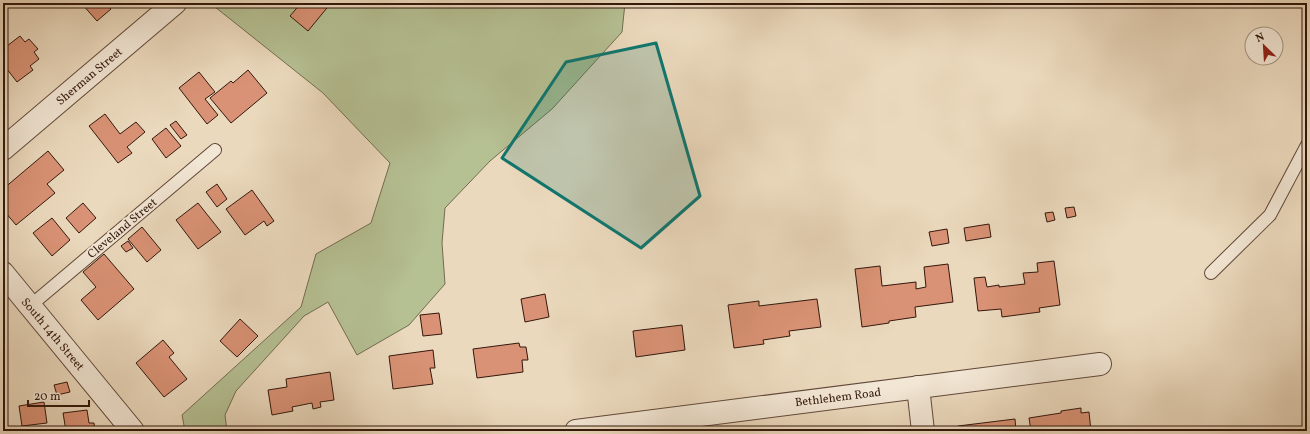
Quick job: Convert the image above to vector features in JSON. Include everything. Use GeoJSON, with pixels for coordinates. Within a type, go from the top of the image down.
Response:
{"type":"FeatureCollection","features":[{"type":"Feature","properties":{"kind":"street","name":"Sherman Street"},"geometry":{"type":"LineString","coordinates":[[3,149],[175,3]]}},
{"type":"Feature","properties":{"kind":"street","name":"South 14th Street"},"geometry":{"type":"LineString","coordinates":[[3,273],[133,431]]}},
{"type":"Feature","properties":{"kind":"street","name":"Bethlehem Road"},"geometry":{"type":"LineString","coordinates":[[576,431],[1100,364]]}},
{"type":"Feature","properties":{"kind":"street"},"geometry":{"type":"LineString","coordinates":[[918,387],[923,431]]}},
{"type":"Feature","properties":{"kind":"lane"},"geometry":{"type":"LineString","coordinates":[[1212,273],[1270,215],[1307,145]]}},
{"type":"Feature","properties":{"kind":"lane","name":"Cleveland Street"},"geometry":{"type":"LineString","coordinates":[[30,306],[215,150]]}},
{"type":"Feature","properties":{"kind":"highlighted area"},"geometry":{"type":"Polygon","coordinates":[[[656,43],[700,196],[641,248],[502,158],[566,62],[656,43]]]}},
{"type":"Feature","properties":{"kind":"green space"},"geometry":{"type":"Polygon","coordinates":[[[210,3],[625,3],[622,32],[552,109],[490,161],[445,208],[442,243],[445,284],[409,325],[357,355],[328,302],[304,316],[236,391],[225,415],[227,431],[185,431],[182,415],[301,307],[316,254],[371,223],[390,163],[323,93],[210,3]]]}},
{"type":"Feature","properties":{"kind":"building"},"geometry":{"type":"Polygon","coordinates":[[[81,3],[106,3],[111,9],[97,21],[81,3]]]}},
{"type":"Feature","properties":{"kind":"building"},"geometry":{"type":"Polygon","coordinates":[[[301,3],[331,3],[308,31],[290,16],[301,3]]]}},
{"type":"Feature","properties":{"kind":"building"},"geometry":{"type":"Polygon","coordinates":[[[20,36],[25,42],[29,39],[38,49],[34,52],[39,59],[30,66],[33,70],[17,82],[3,64],[3,49],[20,36]]]}},
{"type":"Feature","properties":{"kind":"building"},"geometry":{"type":"Polygon","coordinates":[[[248,70],[267,93],[231,123],[210,98],[231,81],[233,83],[248,70]]]}},
{"type":"Feature","properties":{"kind":"building"},"geometry":{"type":"Polygon","coordinates":[[[199,72],[215,92],[205,99],[218,115],[207,124],[179,88],[199,72]]]}},
{"type":"Feature","properties":{"kind":"building"},"geometry":{"type":"Polygon","coordinates":[[[105,114],[120,134],[136,122],[145,132],[127,147],[132,153],[118,163],[89,126],[105,114]]]}},
{"type":"Feature","properties":{"kind":"building"},"geometry":{"type":"Polygon","coordinates":[[[176,121],[187,135],[181,139],[170,125],[176,121]]]}},
{"type":"Feature","properties":{"kind":"building"},"geometry":{"type":"Polygon","coordinates":[[[166,128],[181,146],[166,158],[152,139],[166,128]]]}},
{"type":"Feature","properties":{"kind":"building"},"geometry":{"type":"Polygon","coordinates":[[[48,151],[64,170],[47,184],[55,193],[16,225],[5,212],[3,214],[3,189],[48,151]]]}},
{"type":"Feature","properties":{"kind":"building"},"geometry":{"type":"Polygon","coordinates":[[[217,184],[227,199],[217,207],[206,192],[217,184]]]}},
{"type":"Feature","properties":{"kind":"building"},"geometry":{"type":"Polygon","coordinates":[[[252,190],[274,221],[267,226],[264,221],[245,235],[226,209],[252,190]]]}},
{"type":"Feature","properties":{"kind":"building"},"geometry":{"type":"Polygon","coordinates":[[[83,203],[96,218],[79,233],[66,218],[83,203]]]}},
{"type":"Feature","properties":{"kind":"building"},"geometry":{"type":"Polygon","coordinates":[[[198,203],[221,232],[198,249],[176,220],[198,203]]]}},
{"type":"Feature","properties":{"kind":"building"},"geometry":{"type":"Polygon","coordinates":[[[1074,207],[1076,216],[1067,218],[1065,208],[1074,207]]]}},
{"type":"Feature","properties":{"kind":"building"},"geometry":{"type":"Polygon","coordinates":[[[1053,212],[1055,220],[1047,222],[1045,213],[1053,212]]]}},
{"type":"Feature","properties":{"kind":"building"},"geometry":{"type":"Polygon","coordinates":[[[52,218],[70,240],[52,256],[33,233],[52,218]]]}},
{"type":"Feature","properties":{"kind":"building"},"geometry":{"type":"Polygon","coordinates":[[[989,224],[991,237],[966,241],[964,228],[989,224]]]}},
{"type":"Feature","properties":{"kind":"building"},"geometry":{"type":"Polygon","coordinates":[[[142,227],[161,250],[147,262],[128,239],[142,227]]]}},
{"type":"Feature","properties":{"kind":"building"},"geometry":{"type":"Polygon","coordinates":[[[947,229],[949,243],[932,246],[929,232],[947,229]]]}},
{"type":"Feature","properties":{"kind":"building"},"geometry":{"type":"Polygon","coordinates":[[[128,241],[133,248],[126,252],[121,246],[128,241]]]}},
{"type":"Feature","properties":{"kind":"building"},"geometry":{"type":"Polygon","coordinates":[[[104,254],[134,289],[98,320],[81,300],[96,287],[83,272],[104,254]]]}},
{"type":"Feature","properties":{"kind":"building"},"geometry":{"type":"Polygon","coordinates":[[[1054,261],[1060,305],[1039,308],[1040,312],[1002,317],[1001,309],[978,311],[974,278],[985,277],[987,287],[1025,284],[1023,273],[1038,272],[1037,263],[1054,261]]]}},
{"type":"Feature","properties":{"kind":"building"},"geometry":{"type":"Polygon","coordinates":[[[948,264],[953,302],[915,307],[916,317],[862,327],[855,269],[880,266],[882,286],[916,282],[916,289],[926,287],[924,267],[948,264]]]}},
{"type":"Feature","properties":{"kind":"building"},"geometry":{"type":"Polygon","coordinates":[[[545,294],[549,317],[525,322],[521,299],[545,294]]]}},
{"type":"Feature","properties":{"kind":"building"},"geometry":{"type":"Polygon","coordinates":[[[817,299],[821,327],[789,331],[790,336],[763,340],[764,344],[734,348],[728,305],[759,301],[759,306],[817,299]]]}},
{"type":"Feature","properties":{"kind":"building"},"geometry":{"type":"Polygon","coordinates":[[[439,313],[442,334],[423,336],[420,315],[439,313]]]}},
{"type":"Feature","properties":{"kind":"building"},"geometry":{"type":"Polygon","coordinates":[[[240,319],[258,336],[237,357],[220,341],[240,319]]]}},
{"type":"Feature","properties":{"kind":"building"},"geometry":{"type":"Polygon","coordinates":[[[682,325],[685,350],[636,357],[633,331],[682,325]]]}},
{"type":"Feature","properties":{"kind":"building"},"geometry":{"type":"Polygon","coordinates":[[[163,340],[174,353],[169,357],[187,379],[164,397],[136,363],[163,340]]]}},
{"type":"Feature","properties":{"kind":"building"},"geometry":{"type":"Polygon","coordinates":[[[519,343],[520,347],[526,347],[528,360],[522,360],[523,372],[477,378],[473,349],[519,343]]]}},
{"type":"Feature","properties":{"kind":"building"},"geometry":{"type":"Polygon","coordinates":[[[433,350],[435,368],[430,368],[433,384],[393,389],[389,356],[433,350]]]}},
{"type":"Feature","properties":{"kind":"building"},"geometry":{"type":"Polygon","coordinates":[[[330,372],[334,400],[320,402],[321,407],[313,409],[312,403],[292,407],[293,411],[272,415],[268,390],[287,387],[286,379],[330,372]]]}},
{"type":"Feature","properties":{"kind":"building"},"geometry":{"type":"Polygon","coordinates":[[[67,382],[70,392],[57,395],[54,385],[67,382]]]}},
{"type":"Feature","properties":{"kind":"building"},"geometry":{"type":"Polygon","coordinates":[[[44,402],[47,423],[22,426],[19,406],[44,402]]]}},
{"type":"Feature","properties":{"kind":"building"},"geometry":{"type":"Polygon","coordinates":[[[1081,408],[1081,413],[1089,412],[1091,431],[1031,431],[1029,418],[1081,408]]]}},
{"type":"Feature","properties":{"kind":"building"},"geometry":{"type":"Polygon","coordinates":[[[87,410],[89,423],[94,423],[95,431],[66,431],[63,413],[87,410]]]}},
{"type":"Feature","properties":{"kind":"building"},"geometry":{"type":"Polygon","coordinates":[[[1015,419],[1016,431],[959,431],[958,426],[1015,419]]]}}]}
